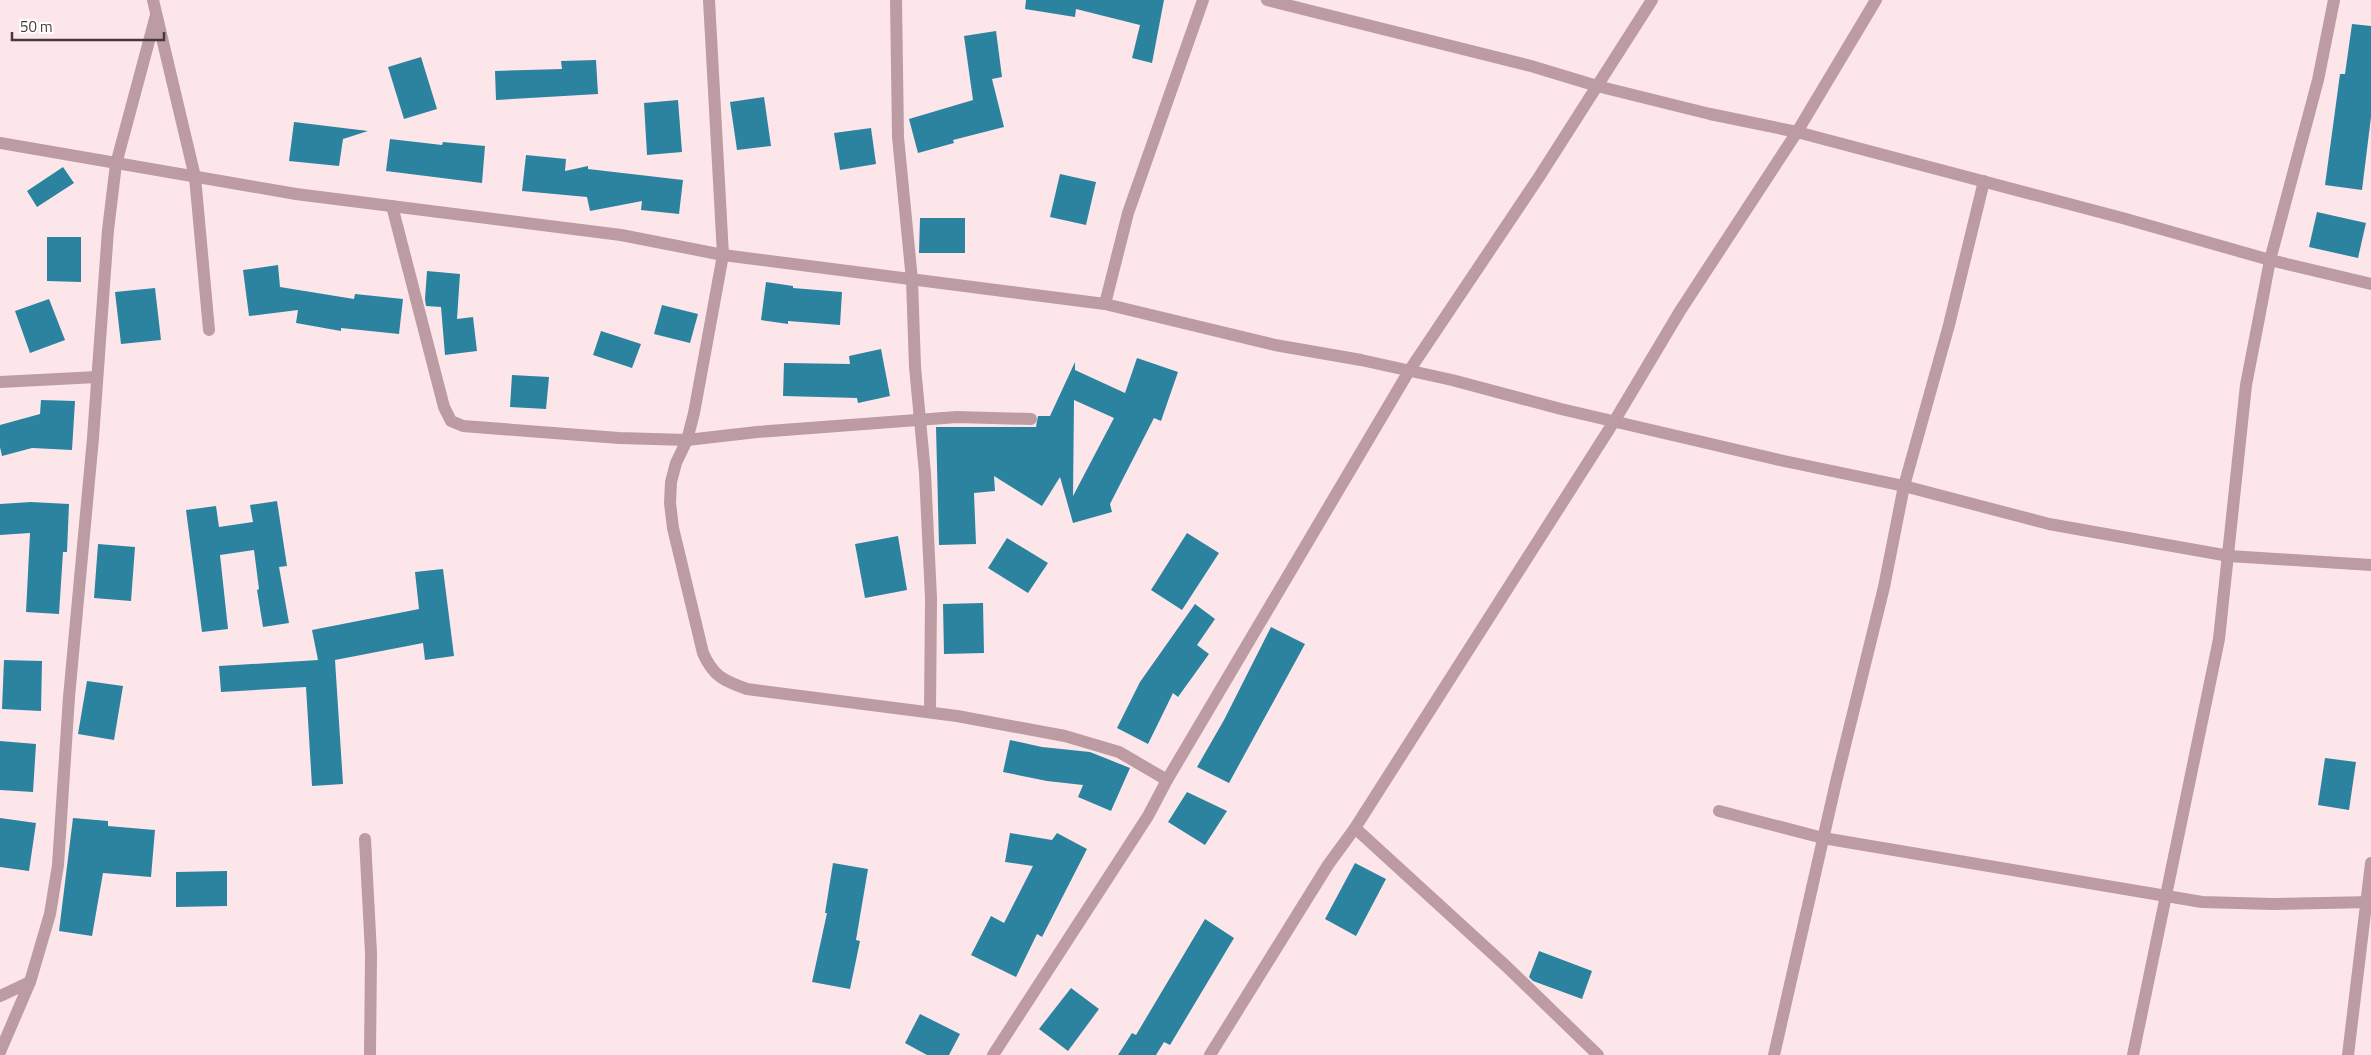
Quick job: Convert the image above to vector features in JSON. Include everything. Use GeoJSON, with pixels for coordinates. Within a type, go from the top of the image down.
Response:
{"type":"FeatureCollection","features":[{"type":"Feature","properties":{"kind":"street"},"geometry":{"type":"LineString","coordinates":[[153,0],[195,177],[209,330]]}},
{"type":"Feature","properties":{"kind":"street"},"geometry":{"type":"LineString","coordinates":[[709,0],[723,255],[687,440],[676,463],[671,482],[670,503],[673,528],[700,643],[709,668],[726,682],[747,689],[930,712],[1065,736],[1119,752],[1167,780]]}},
{"type":"Feature","properties":{"kind":"street"},"geometry":{"type":"LineString","coordinates":[[896,0],[898,137],[912,280],[925,473],[930,598],[930,712]]}},
{"type":"Feature","properties":{"kind":"street"},"geometry":{"type":"LineString","coordinates":[[1106,304],[1128,213],[1202,0]]}},
{"type":"Feature","properties":{"kind":"street"},"geometry":{"type":"LineString","coordinates":[[1267,0],[1531,66],[1597,86],[1710,114],[1797,132],[1922,167],[1984,181],[2270,260],[2371,284]]}},
{"type":"Feature","properties":{"kind":"street"},"geometry":{"type":"LineString","coordinates":[[993,1055],[1148,816],[1167,780],[1409,371],[1528,193],[1652,0]]}},
{"type":"Feature","properties":{"kind":"street"},"geometry":{"type":"LineString","coordinates":[[1210,1055],[1328,865],[1355,828],[1615,420],[1680,311],[1797,132],[1876,0]]}},
{"type":"Feature","properties":{"kind":"street"},"geometry":{"type":"LineString","coordinates":[[2133,1055],[2219,639],[2246,385],[2270,260],[2318,80],[2334,0]]}},
{"type":"Feature","properties":{"kind":"street"},"geometry":{"type":"LineString","coordinates":[[0,1052],[30,982],[50,914],[58,865],[69,697],[108,230],[116,164],[156,15]]}},
{"type":"Feature","properties":{"kind":"street"},"geometry":{"type":"LineString","coordinates":[[0,143],[296,194],[621,235],[723,255],[837,268],[912,280],[1106,304],[1274,345],[1409,371],[1784,462],[1904,486],[2049,524],[2229,556],[2371,565]]}},
{"type":"Feature","properties":{"kind":"street"},"geometry":{"type":"LineString","coordinates":[[1774,1055],[1823,838],[1884,587],[1904,486],[1949,325],[1984,181]]}},
{"type":"Feature","properties":{"kind":"street"},"geometry":{"type":"LineString","coordinates":[[392,206],[444,407],[451,421],[463,426],[620,438],[687,440],[757,432],[979,416],[1031,419]]}},
{"type":"Feature","properties":{"kind":"street"},"geometry":{"type":"LineString","coordinates":[[0,382],[97,377]]}},
{"type":"Feature","properties":{"kind":"street"},"geometry":{"type":"LineString","coordinates":[[1719,811],[1823,838],[2202,902],[2273,904],[2368,902]]}},
{"type":"Feature","properties":{"kind":"street"},"geometry":{"type":"LineString","coordinates":[[1355,828],[1506,966],[1598,1055]]}},
{"type":"Feature","properties":{"kind":"street"},"geometry":{"type":"LineString","coordinates":[[365,839],[371,953],[370,1055]]}},
{"type":"Feature","properties":{"kind":"street"},"geometry":{"type":"LineString","coordinates":[[2348,1055],[2368,902],[2371,863]]}},
{"type":"Feature","properties":{"kind":"street"},"geometry":{"type":"LineString","coordinates":[[0,996],[30,982]]}},
{"type":"Feature","properties":{"kind":"building"},"geometry":{"type":"Polygon","coordinates":[[[1026,0],[1164,0],[1152,63],[1132,58],[1140,25],[1076,9],[1075,17],[1025,9],[1026,0]]]}},
{"type":"Feature","properties":{"kind":"building"},"geometry":{"type":"Polygon","coordinates":[[[2352,24],[2371,26],[2371,117],[2362,190],[2325,185],[2340,74],[2345,74],[2352,24]]]}},
{"type":"Feature","properties":{"kind":"building"},"geometry":{"type":"Polygon","coordinates":[[[996,31],[1002,77],[992,79],[1004,127],[953,140],[954,143],[918,153],[909,119],[973,100],[964,36],[996,31]]]}},
{"type":"Feature","properties":{"kind":"building"},"geometry":{"type":"Polygon","coordinates":[[[421,57],[437,109],[404,119],[388,67],[421,57]]]}},
{"type":"Feature","properties":{"kind":"building"},"geometry":{"type":"Polygon","coordinates":[[[596,60],[598,94],[496,100],[495,71],[562,69],[561,61],[596,60]]]}},
{"type":"Feature","properties":{"kind":"building"},"geometry":{"type":"Polygon","coordinates":[[[764,97],[771,146],[737,150],[730,102],[764,97]]]}},
{"type":"Feature","properties":{"kind":"building"},"geometry":{"type":"Polygon","coordinates":[[[678,100],[682,152],[647,155],[644,103],[678,100]]]}},
{"type":"Feature","properties":{"kind":"building"},"geometry":{"type":"Polygon","coordinates":[[[294,122],[368,131],[343,139],[339,166],[289,161],[294,122]]]}},
{"type":"Feature","properties":{"kind":"building"},"geometry":{"type":"Polygon","coordinates":[[[871,128],[876,164],[840,170],[834,133],[871,128]]]}},
{"type":"Feature","properties":{"kind":"building"},"geometry":{"type":"Polygon","coordinates":[[[390,139],[442,145],[443,142],[485,146],[482,183],[386,171],[390,139]]]}},
{"type":"Feature","properties":{"kind":"building"},"geometry":{"type":"Polygon","coordinates":[[[526,155],[566,159],[565,171],[588,166],[588,169],[683,180],[679,214],[641,210],[642,201],[590,211],[587,197],[522,191],[526,155]]]}},
{"type":"Feature","properties":{"kind":"building"},"geometry":{"type":"Polygon","coordinates":[[[63,167],[74,183],[37,207],[27,191],[63,167]]]}},
{"type":"Feature","properties":{"kind":"building"},"geometry":{"type":"Polygon","coordinates":[[[1060,174],[1096,182],[1086,225],[1050,217],[1060,174]]]}},
{"type":"Feature","properties":{"kind":"building"},"geometry":{"type":"Polygon","coordinates":[[[2317,212],[2366,223],[2358,258],[2309,247],[2317,212]]]}},
{"type":"Feature","properties":{"kind":"building"},"geometry":{"type":"Polygon","coordinates":[[[920,218],[965,218],[965,253],[919,253],[920,218]]]}},
{"type":"Feature","properties":{"kind":"building"},"geometry":{"type":"Polygon","coordinates":[[[47,237],[81,237],[81,282],[47,281],[47,237]]]}},
{"type":"Feature","properties":{"kind":"building"},"geometry":{"type":"Polygon","coordinates":[[[278,265],[280,287],[354,299],[355,294],[403,299],[399,334],[341,328],[341,331],[296,323],[298,310],[249,316],[243,270],[278,265]]]}},
{"type":"Feature","properties":{"kind":"building"},"geometry":{"type":"Polygon","coordinates":[[[427,271],[460,274],[457,319],[473,317],[477,351],[445,355],[441,307],[426,306],[427,271]]]}},
{"type":"Feature","properties":{"kind":"building"},"geometry":{"type":"Polygon","coordinates":[[[766,282],[793,286],[793,288],[842,292],[840,325],[788,321],[788,324],[761,320],[766,282]]]}},
{"type":"Feature","properties":{"kind":"building"},"geometry":{"type":"Polygon","coordinates":[[[155,288],[161,340],[121,344],[115,292],[155,288]]]}},
{"type":"Feature","properties":{"kind":"building"},"geometry":{"type":"Polygon","coordinates":[[[49,299],[65,340],[30,353],[15,311],[49,299]]]}},
{"type":"Feature","properties":{"kind":"building"},"geometry":{"type":"Polygon","coordinates":[[[662,305],[698,314],[690,343],[654,334],[662,305]]]}},
{"type":"Feature","properties":{"kind":"building"},"geometry":{"type":"Polygon","coordinates":[[[601,331],[641,344],[632,368],[593,355],[601,331]]]}},
{"type":"Feature","properties":{"kind":"building"},"geometry":{"type":"Polygon","coordinates":[[[881,349],[890,396],[858,403],[857,398],[783,396],[784,363],[850,364],[849,356],[881,349]]]}},
{"type":"Feature","properties":{"kind":"building"},"geometry":{"type":"Polygon","coordinates":[[[1137,358],[1178,372],[1161,421],[1154,418],[1110,504],[1112,512],[1073,523],[1060,477],[1042,506],[994,476],[995,491],[974,493],[976,544],[939,545],[936,427],[1036,427],[1038,416],[1050,416],[1075,362],[1075,370],[1125,393],[1137,358]],[[1074,400],[1073,496],[1114,418],[1074,400]]]}},
{"type":"Feature","properties":{"kind":"building"},"geometry":{"type":"Polygon","coordinates":[[[512,375],[549,377],[546,409],[510,407],[512,375]]]}},
{"type":"Feature","properties":{"kind":"building"},"geometry":{"type":"Polygon","coordinates":[[[41,400],[75,401],[72,450],[32,448],[2,456],[0,425],[40,414],[41,400]]]}},
{"type":"Feature","properties":{"kind":"building"},"geometry":{"type":"Polygon","coordinates":[[[277,501],[287,566],[279,567],[289,623],[263,627],[257,590],[259,589],[254,550],[220,555],[228,629],[202,632],[186,510],[216,506],[219,527],[253,522],[250,505],[277,501]]]}},
{"type":"Feature","properties":{"kind":"building"},"geometry":{"type":"Polygon","coordinates":[[[31,502],[69,504],[67,552],[63,552],[59,614],[26,612],[30,533],[0,535],[0,504],[31,502]]]}},
{"type":"Feature","properties":{"kind":"building"},"geometry":{"type":"Polygon","coordinates":[[[1187,533],[1219,553],[1182,610],[1151,590],[1187,533]]]}},
{"type":"Feature","properties":{"kind":"building"},"geometry":{"type":"Polygon","coordinates":[[[898,536],[907,590],[865,598],[855,544],[898,536]]]}},
{"type":"Feature","properties":{"kind":"building"},"geometry":{"type":"Polygon","coordinates":[[[1007,538],[1048,563],[1028,593],[988,568],[1007,538]]]}},
{"type":"Feature","properties":{"kind":"building"},"geometry":{"type":"Polygon","coordinates":[[[98,544],[135,547],[131,601],[94,598],[98,544]]]}},
{"type":"Feature","properties":{"kind":"building"},"geometry":{"type":"Polygon","coordinates":[[[443,569],[454,656],[425,660],[423,643],[335,660],[343,784],[312,786],[306,687],[221,692],[219,666],[318,660],[312,630],[419,609],[415,572],[443,569]]]}},
{"type":"Feature","properties":{"kind":"building"},"geometry":{"type":"Polygon","coordinates":[[[983,603],[984,653],[944,654],[943,604],[983,603]]]}},
{"type":"Feature","properties":{"kind":"building"},"geometry":{"type":"Polygon","coordinates":[[[1195,604],[1215,619],[1197,645],[1209,654],[1178,697],[1173,693],[1148,744],[1117,728],[1140,682],[1195,604]]]}},
{"type":"Feature","properties":{"kind":"building"},"geometry":{"type":"Polygon","coordinates":[[[1271,627],[1305,644],[1229,783],[1197,767],[1224,720],[1271,627]]]}},
{"type":"Feature","properties":{"kind":"building"},"geometry":{"type":"Polygon","coordinates":[[[4,660],[42,661],[41,711],[2,709],[4,660]]]}},
{"type":"Feature","properties":{"kind":"building"},"geometry":{"type":"Polygon","coordinates":[[[87,681],[123,686],[114,740],[78,734],[87,681]]]}},
{"type":"Feature","properties":{"kind":"building"},"geometry":{"type":"Polygon","coordinates":[[[1010,740],[1042,747],[1090,752],[1130,768],[1111,811],[1078,797],[1083,785],[1047,781],[1003,772],[1010,740]]]}},
{"type":"Feature","properties":{"kind":"building"},"geometry":{"type":"Polygon","coordinates":[[[0,741],[36,744],[33,792],[0,790],[0,741]]]}},
{"type":"Feature","properties":{"kind":"building"},"geometry":{"type":"Polygon","coordinates":[[[2325,758],[2356,762],[2349,810],[2318,805],[2325,758]]]}},
{"type":"Feature","properties":{"kind":"building"},"geometry":{"type":"Polygon","coordinates":[[[1187,792],[1227,811],[1205,845],[1168,822],[1187,792]]]}},
{"type":"Feature","properties":{"kind":"building"},"geometry":{"type":"Polygon","coordinates":[[[0,818],[36,823],[29,871],[0,867],[0,818]]]}},
{"type":"Feature","properties":{"kind":"building"},"geometry":{"type":"Polygon","coordinates":[[[73,818],[108,821],[108,826],[155,830],[151,877],[103,873],[92,936],[59,931],[73,818]]]}},
{"type":"Feature","properties":{"kind":"building"},"geometry":{"type":"Polygon","coordinates":[[[1010,833],[1052,840],[1057,833],[1087,849],[1042,937],[1037,934],[1016,977],[971,955],[991,916],[1004,923],[1033,866],[1005,862],[1010,833]]]}},
{"type":"Feature","properties":{"kind":"building"},"geometry":{"type":"Polygon","coordinates":[[[833,863],[868,869],[856,940],[860,941],[850,989],[812,982],[827,913],[825,913],[833,863]]]}},
{"type":"Feature","properties":{"kind":"building"},"geometry":{"type":"Polygon","coordinates":[[[1355,863],[1386,879],[1356,936],[1325,919],[1355,863]]]}},
{"type":"Feature","properties":{"kind":"building"},"geometry":{"type":"Polygon","coordinates":[[[227,871],[227,906],[176,907],[176,872],[227,871]]]}},
{"type":"Feature","properties":{"kind":"building"},"geometry":{"type":"Polygon","coordinates":[[[1205,919],[1234,938],[1170,1045],[1164,1042],[1156,1055],[1118,1055],[1132,1033],[1136,1035],[1205,919]]]}},
{"type":"Feature","properties":{"kind":"building"},"geometry":{"type":"Polygon","coordinates":[[[1539,951],[1592,971],[1582,999],[1533,981],[1529,977],[1539,951]]]}},
{"type":"Feature","properties":{"kind":"building"},"geometry":{"type":"Polygon","coordinates":[[[1071,988],[1099,1009],[1068,1051],[1039,1029],[1071,988]]]}},
{"type":"Feature","properties":{"kind":"building"},"geometry":{"type":"Polygon","coordinates":[[[920,1014],[960,1034],[949,1055],[927,1055],[905,1043],[920,1014]]]}}]}
